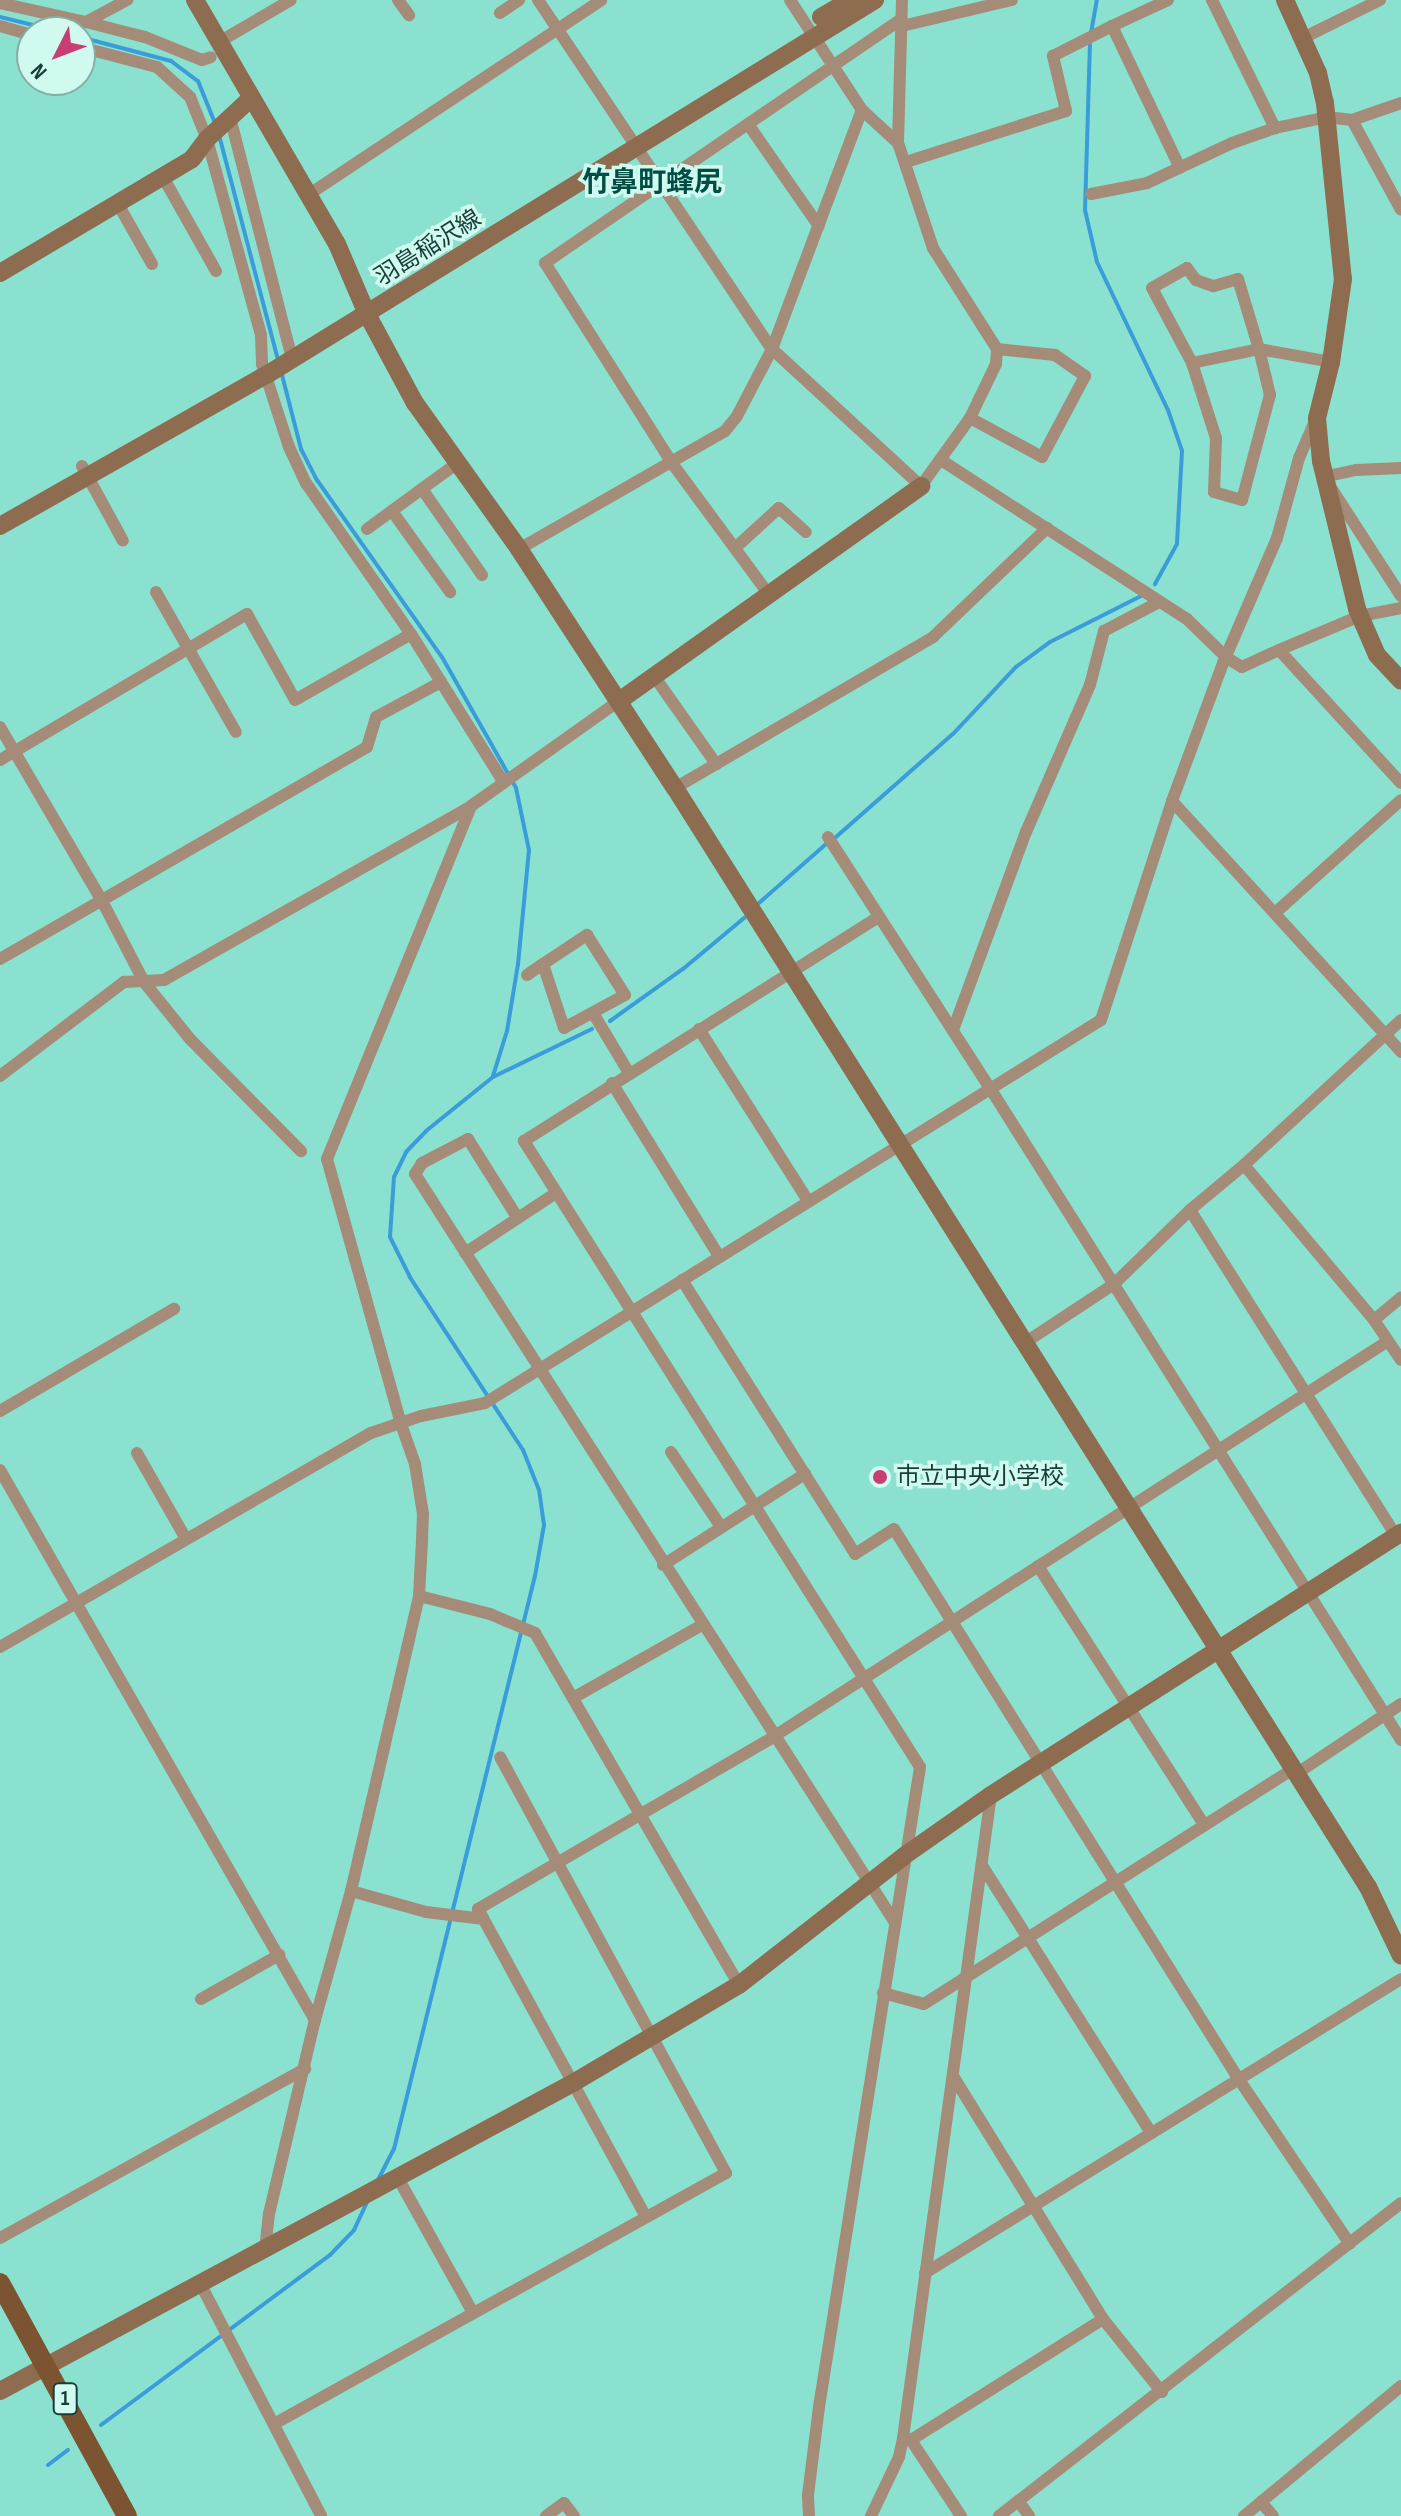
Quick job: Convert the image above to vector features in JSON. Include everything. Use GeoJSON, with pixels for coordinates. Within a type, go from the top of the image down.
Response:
{"type":"FeatureCollection","features":[{"type":"Feature","properties":{"kind":"main road","name":"1"},"geometry":{"type":"LineString","coordinates":[[0,2283],[127,2516]]}},
{"type":"Feature","properties":{"kind":"street"},"geometry":{"type":"LineString","coordinates":[[96,17],[127,0]]}},
{"type":"Feature","properties":{"kind":"street"},"geometry":{"type":"LineString","coordinates":[[195,0],[215,49],[250,99],[337,244],[364,308],[415,403],[519,549],[675,788],[1368,1887],[1401,1956]]}},
{"type":"Feature","properties":{"kind":"street"},"geometry":{"type":"LineString","coordinates":[[96,25],[145,37],[202,60],[291,0]]}},
{"type":"Feature","properties":{"kind":"street"},"geometry":{"type":"LineString","coordinates":[[398,0],[409,15]]}},
{"type":"Feature","properties":{"kind":"street"},"geometry":{"type":"LineString","coordinates":[[500,13],[519,0]]}},
{"type":"Feature","properties":{"kind":"street"},"geometry":{"type":"LineString","coordinates":[[538,0],[772,349],[921,486]]}},
{"type":"Feature","properties":{"kind":"street"},"geometry":{"type":"LineString","coordinates":[[308,195],[601,0]]}},
{"type":"Feature","properties":{"kind":"street"},"geometry":{"type":"LineString","coordinates":[[0,1076],[124,982],[164,980],[471,806],[921,486],[941,460],[970,418],[996,364],[997,349],[933,248],[913,196],[906,162],[898,143],[862,110],[790,0]]}},
{"type":"Feature","properties":{"kind":"street","name":"羽島稲沢線"},"geometry":{"type":"LineString","coordinates":[[0,513],[84,471],[278,361],[811,30],[850,0]]}},
{"type":"Feature","properties":{"kind":"street","name":"羽島稲沢線"},"geometry":{"type":"LineString","coordinates":[[811,30],[875,0]]}},
{"type":"Feature","properties":{"kind":"street"},"geometry":{"type":"LineString","coordinates":[[898,143],[902,0]]}},
{"type":"Feature","properties":{"kind":"street"},"geometry":{"type":"LineString","coordinates":[[770,596],[672,463],[545,263],[902,22],[1012,0]]}},
{"type":"Feature","properties":{"kind":"street"},"geometry":{"type":"LineString","coordinates":[[906,162],[1066,111],[1053,56],[1168,0]]}},
{"type":"Feature","properties":{"kind":"street"},"geometry":{"type":"LineString","coordinates":[[1212,0],[1275,128]]}},
{"type":"Feature","properties":{"kind":"street"},"geometry":{"type":"LineString","coordinates":[[0,1647],[371,1433],[421,1416],[485,1403],[1101,1020],[1172,801],[1277,538],[1299,458],[1317,418],[1331,362],[1343,279],[1327,117],[1318,73],[1285,0]]}},
{"type":"Feature","properties":{"kind":"street"},"geometry":{"type":"LineString","coordinates":[[1303,38],[1380,0]]}},
{"type":"Feature","properties":{"kind":"street"},"geometry":{"type":"LineString","coordinates":[[0,3],[59,16]]}},
{"type":"Feature","properties":{"kind":"street"},"geometry":{"type":"LineString","coordinates":[[1112,26],[1180,168]]}},
{"type":"Feature","properties":{"kind":"street"},"geometry":{"type":"LineString","coordinates":[[96,51],[157,67],[190,97],[218,129],[278,361],[289,447],[306,483],[508,778]]}},
{"type":"Feature","properties":{"kind":"street"},"geometry":{"type":"LineString","coordinates":[[0,273],[192,159],[250,99]]}},
{"type":"Feature","properties":{"kind":"street"},"geometry":{"type":"LineString","coordinates":[[1091,194],[1147,183],[1232,143],[1275,128],[1327,117],[1352,120],[1401,103]]}},
{"type":"Feature","properties":{"kind":"street"},"geometry":{"type":"LineString","coordinates":[[519,549],[725,431],[737,416],[772,349],[862,110]]}},
{"type":"Feature","properties":{"kind":"street"},"geometry":{"type":"LineString","coordinates":[[1352,120],[1401,210]]}},
{"type":"Feature","properties":{"kind":"street"},"geometry":{"type":"LineString","coordinates":[[748,124],[819,226]]}},
{"type":"Feature","properties":{"kind":"street"},"geometry":{"type":"LineString","coordinates":[[218,129],[257,322],[278,361]]}},
{"type":"Feature","properties":{"kind":"street"},"geometry":{"type":"LineString","coordinates":[[163,177],[216,271]]}},
{"type":"Feature","properties":{"kind":"street"},"geometry":{"type":"LineString","coordinates":[[118,204],[152,264]]}},
{"type":"Feature","properties":{"kind":"street"},"geometry":{"type":"LineString","coordinates":[[1187,268],[1196,280],[1213,286],[1238,279],[1270,395],[1242,500],[1214,492],[1216,438],[1192,363],[1152,288],[1187,268]]}},
{"type":"Feature","properties":{"kind":"street"},"geometry":{"type":"LineString","coordinates":[[970,418],[1042,457],[1085,376],[1055,355],[997,349]]}},
{"type":"Feature","properties":{"kind":"street"},"geometry":{"type":"LineString","coordinates":[[1192,363],[1259,349],[1331,362]]}},
{"type":"Feature","properties":{"kind":"street"},"geometry":{"type":"LineString","coordinates":[[1317,418],[1324,477],[1360,616],[1377,655],[1401,681]]}},
{"type":"Feature","properties":{"kind":"street"},"geometry":{"type":"LineString","coordinates":[[941,460],[1187,619],[1227,658],[1242,667],[1360,616],[1401,608]]}},
{"type":"Feature","properties":{"kind":"street"},"geometry":{"type":"LineString","coordinates":[[367,529],[456,464]]}},
{"type":"Feature","properties":{"kind":"street"},"geometry":{"type":"LineString","coordinates":[[1324,477],[1356,470],[1401,468]]}},
{"type":"Feature","properties":{"kind":"street"},"geometry":{"type":"LineString","coordinates":[[84,471],[123,541]]}},
{"type":"Feature","properties":{"kind":"street","name":"羽島稲沢線"},"geometry":{"type":"LineString","coordinates":[[0,526],[84,471]]}},
{"type":"Feature","properties":{"kind":"street"},"geometry":{"type":"LineString","coordinates":[[1324,477],[1401,596]]}},
{"type":"Feature","properties":{"kind":"street"},"geometry":{"type":"LineString","coordinates":[[422,489],[482,575]]}},
{"type":"Feature","properties":{"kind":"street"},"geometry":{"type":"LineString","coordinates":[[735,548],[779,508],[806,532]]}},
{"type":"Feature","properties":{"kind":"street"},"geometry":{"type":"LineString","coordinates":[[392,511],[450,592]]}},
{"type":"Feature","properties":{"kind":"street"},"geometry":{"type":"LineString","coordinates":[[675,788],[933,637],[1047,528]]}},
{"type":"Feature","properties":{"kind":"street"},"geometry":{"type":"LineString","coordinates":[[156,592],[236,732]]}},
{"type":"Feature","properties":{"kind":"street"},"geometry":{"type":"LineString","coordinates":[[953,1030],[1026,832],[1090,685],[1104,631],[1159,602]]}},
{"type":"Feature","properties":{"kind":"street"},"geometry":{"type":"LineString","coordinates":[[0,760],[247,614],[295,700],[411,634]]}},
{"type":"Feature","properties":{"kind":"street"},"geometry":{"type":"LineString","coordinates":[[1279,650],[1401,783]]}},
{"type":"Feature","properties":{"kind":"street"},"geometry":{"type":"LineString","coordinates":[[654,676],[716,764]]}},
{"type":"Feature","properties":{"kind":"street"},"geometry":{"type":"LineString","coordinates":[[0,959],[367,747],[376,717],[441,682]]}},
{"type":"Feature","properties":{"kind":"street"},"geometry":{"type":"LineString","coordinates":[[0,727],[101,899],[144,982],[190,1039],[301,1151]]}},
{"type":"Feature","properties":{"kind":"street"},"geometry":{"type":"LineString","coordinates":[[1275,913],[1401,800]]}},
{"type":"Feature","properties":{"kind":"street"},"geometry":{"type":"LineString","coordinates":[[1172,801],[1401,1052]]}},
{"type":"Feature","properties":{"kind":"street"},"geometry":{"type":"LineString","coordinates":[[265,2251],[269,2214],[315,2020],[351,1891],[419,1596],[423,1514],[415,1464],[327,1159],[471,806]]}},
{"type":"Feature","properties":{"kind":"street"},"geometry":{"type":"LineString","coordinates":[[828,837],[1401,1740]]}},
{"type":"Feature","properties":{"kind":"street"},"geometry":{"type":"LineString","coordinates":[[809,2516],[808,2495],[819,2407],[920,1767],[861,1679],[524,1141],[879,917]]}},
{"type":"Feature","properties":{"kind":"street"},"geometry":{"type":"LineString","coordinates":[[527,975],[543,964],[587,935],[625,995],[564,1028],[543,964]]}},
{"type":"Feature","properties":{"kind":"street"},"geometry":{"type":"LineString","coordinates":[[593,1013],[629,1073]]}},
{"type":"Feature","properties":{"kind":"street"},"geometry":{"type":"LineString","coordinates":[[1026,1342],[1114,1284],[1190,1210],[1244,1165],[1401,1020]]}},
{"type":"Feature","properties":{"kind":"street"},"geometry":{"type":"LineString","coordinates":[[699,1029],[808,1201]]}},
{"type":"Feature","properties":{"kind":"street"},"geometry":{"type":"LineString","coordinates":[[612,1083],[719,1256]]}},
{"type":"Feature","properties":{"kind":"street"},"geometry":{"type":"LineString","coordinates":[[517,1217],[468,1139],[422,1163],[415,1174],[773,1737],[894,1921]]}},
{"type":"Feature","properties":{"kind":"street"},"geometry":{"type":"LineString","coordinates":[[1244,1165],[1374,1320],[1401,1360]]}},
{"type":"Feature","properties":{"kind":"street"},"geometry":{"type":"LineString","coordinates":[[465,1253],[556,1193]]}},
{"type":"Feature","properties":{"kind":"street"},"geometry":{"type":"LineString","coordinates":[[0,2391],[573,2083],[739,1985],[904,1856],[991,1795],[1399,1535],[1306,1395],[1190,1210]]}},
{"type":"Feature","properties":{"kind":"street"},"geometry":{"type":"LineString","coordinates":[[682,1280],[855,1554],[894,1529],[1238,2078],[1350,2244]]}},
{"type":"Feature","properties":{"kind":"street"},"geometry":{"type":"LineString","coordinates":[[1374,1320],[1401,1297]]}},
{"type":"Feature","properties":{"kind":"street"},"geometry":{"type":"LineString","coordinates":[[0,1411],[174,1309]]}},
{"type":"Feature","properties":{"kind":"street"},"geometry":{"type":"LineString","coordinates":[[646,2217],[478,1909],[773,1737],[1388,1341]]}},
{"type":"Feature","properties":{"kind":"street"},"geometry":{"type":"LineString","coordinates":[[671,1452],[721,1527]]}},
{"type":"Feature","properties":{"kind":"street"},"geometry":{"type":"LineString","coordinates":[[137,1453],[186,1539]]}},
{"type":"Feature","properties":{"kind":"street"},"geometry":{"type":"LineString","coordinates":[[0,1470],[315,2020]]}},
{"type":"Feature","properties":{"kind":"street"},"geometry":{"type":"LineString","coordinates":[[663,1565],[805,1474]]}},
{"type":"Feature","properties":{"kind":"street"},"geometry":{"type":"LineString","coordinates":[[0,1500],[13,1493]]}},
{"type":"Feature","properties":{"kind":"street"},"geometry":{"type":"LineString","coordinates":[[1038,1566],[1204,1825]]}},
{"type":"Feature","properties":{"kind":"street"},"geometry":{"type":"LineString","coordinates":[[419,1596],[490,1614],[535,1633],[739,1985]]}},
{"type":"Feature","properties":{"kind":"street"},"geometry":{"type":"LineString","coordinates":[[573,1698],[702,1625]]}},
{"type":"Feature","properties":{"kind":"street"},"geometry":{"type":"LineString","coordinates":[[883,1993],[924,2004],[1204,1825],[1401,1704]]}},
{"type":"Feature","properties":{"kind":"street"},"geometry":{"type":"LineString","coordinates":[[274,2424],[726,2173],[500,1757]]}},
{"type":"Feature","properties":{"kind":"street"},"geometry":{"type":"LineString","coordinates":[[871,2516],[907,2439],[925,2273],[991,1795]]}},
{"type":"Feature","properties":{"kind":"street"},"geometry":{"type":"LineString","coordinates":[[983,1867],[1151,2133]]}},
{"type":"Feature","properties":{"kind":"street"},"geometry":{"type":"LineString","coordinates":[[351,1891],[426,1912],[484,1919]]}},
{"type":"Feature","properties":{"kind":"street"},"geometry":{"type":"LineString","coordinates":[[201,1999],[279,1955]]}},
{"type":"Feature","properties":{"kind":"street"},"geometry":{"type":"LineString","coordinates":[[925,2273],[1401,1979]]}},
{"type":"Feature","properties":{"kind":"street"},"geometry":{"type":"LineString","coordinates":[[0,2238],[305,2069]]}},
{"type":"Feature","properties":{"kind":"street"},"geometry":{"type":"LineString","coordinates":[[953,2076],[1103,2319],[1162,2392]]}},
{"type":"Feature","properties":{"kind":"street"},"geometry":{"type":"LineString","coordinates":[[397,2179],[473,2313]]}},
{"type":"Feature","properties":{"kind":"street"},"geometry":{"type":"LineString","coordinates":[[999,2516],[1401,2203]]}},
{"type":"Feature","properties":{"kind":"street"},"geometry":{"type":"LineString","coordinates":[[201,2285],[321,2516]]}},
{"type":"Feature","properties":{"kind":"street"},"geometry":{"type":"LineString","coordinates":[[907,2439],[1103,2319]]}},
{"type":"Feature","properties":{"kind":"street"},"geometry":{"type":"LineString","coordinates":[[1244,2516],[1401,2386]]}},
{"type":"Feature","properties":{"kind":"street"},"geometry":{"type":"LineString","coordinates":[[907,2439],[961,2516]]}},
{"type":"Feature","properties":{"kind":"street"},"geometry":{"type":"LineString","coordinates":[[1019,2502],[1029,2516]]}},
{"type":"Feature","properties":{"kind":"street"},"geometry":{"type":"LineString","coordinates":[[1261,2502],[1273,2516]]}},
{"type":"Feature","properties":{"kind":"street"},"geometry":{"type":"LineString","coordinates":[[546,2516],[564,2503],[574,2516]]}},
{"type":"Feature","properties":{"kind":"waterway"},"geometry":{"type":"LineString","coordinates":[[1091,33],[1097,0]]}},
{"type":"Feature","properties":{"kind":"waterway"},"geometry":{"type":"LineString","coordinates":[[0,17],[16,21]]}},
{"type":"Feature","properties":{"kind":"waterway"},"geometry":{"type":"LineString","coordinates":[[96,41],[171,61],[198,81],[215,123]]}},
{"type":"Feature","properties":{"kind":"waterway"},"geometry":{"type":"LineString","coordinates":[[1090,42],[1085,210],[1097,262],[1168,410],[1182,451],[1177,544],[1155,584]]}},
{"type":"Feature","properties":{"kind":"waterway"},"geometry":{"type":"LineString","coordinates":[[219,135],[279,363]]}},
{"type":"Feature","properties":{"kind":"waterway"},"geometry":{"type":"LineString","coordinates":[[281,371],[301,449],[317,480],[442,657],[516,788],[529,850],[518,964],[507,1031],[493,1076]]}},
{"type":"Feature","properties":{"kind":"waterway"},"geometry":{"type":"LineString","coordinates":[[836,837],[953,734],[1016,667],[1050,642],[1141,596]]}},
{"type":"Feature","properties":{"kind":"waterway"},"geometry":{"type":"LineString","coordinates":[[759,903],[826,844]]}},
{"type":"Feature","properties":{"kind":"waterway"},"geometry":{"type":"LineString","coordinates":[[610,1021],[683,969],[744,918]]}},
{"type":"Feature","properties":{"kind":"waterway"},"geometry":{"type":"LineString","coordinates":[[377,2182],[394,2149],[535,1576],[544,1525],[539,1490],[523,1450],[410,1277],[390,1237],[394,1177],[406,1152],[426,1131],[493,1077],[592,1029]]}},
{"type":"Feature","properties":{"kind":"waterway"},"geometry":{"type":"LineString","coordinates":[[101,2425],[330,2255],[354,2230],[368,2200]]}},
{"type":"Feature","properties":{"kind":"waterway"},"geometry":{"type":"LineString","coordinates":[[48,2465],[68,2450]]}},
{"type":"Feature","properties":{"kind":"place","name":"市立中央小学校"},"geometry":{"type":"Point","coordinates":[880,1477]}},
{"type":"Feature","properties":{"kind":"district","name":"竹鼻町蜂尻"},"geometry":{"type":"Point","coordinates":[652,183]}}]}
